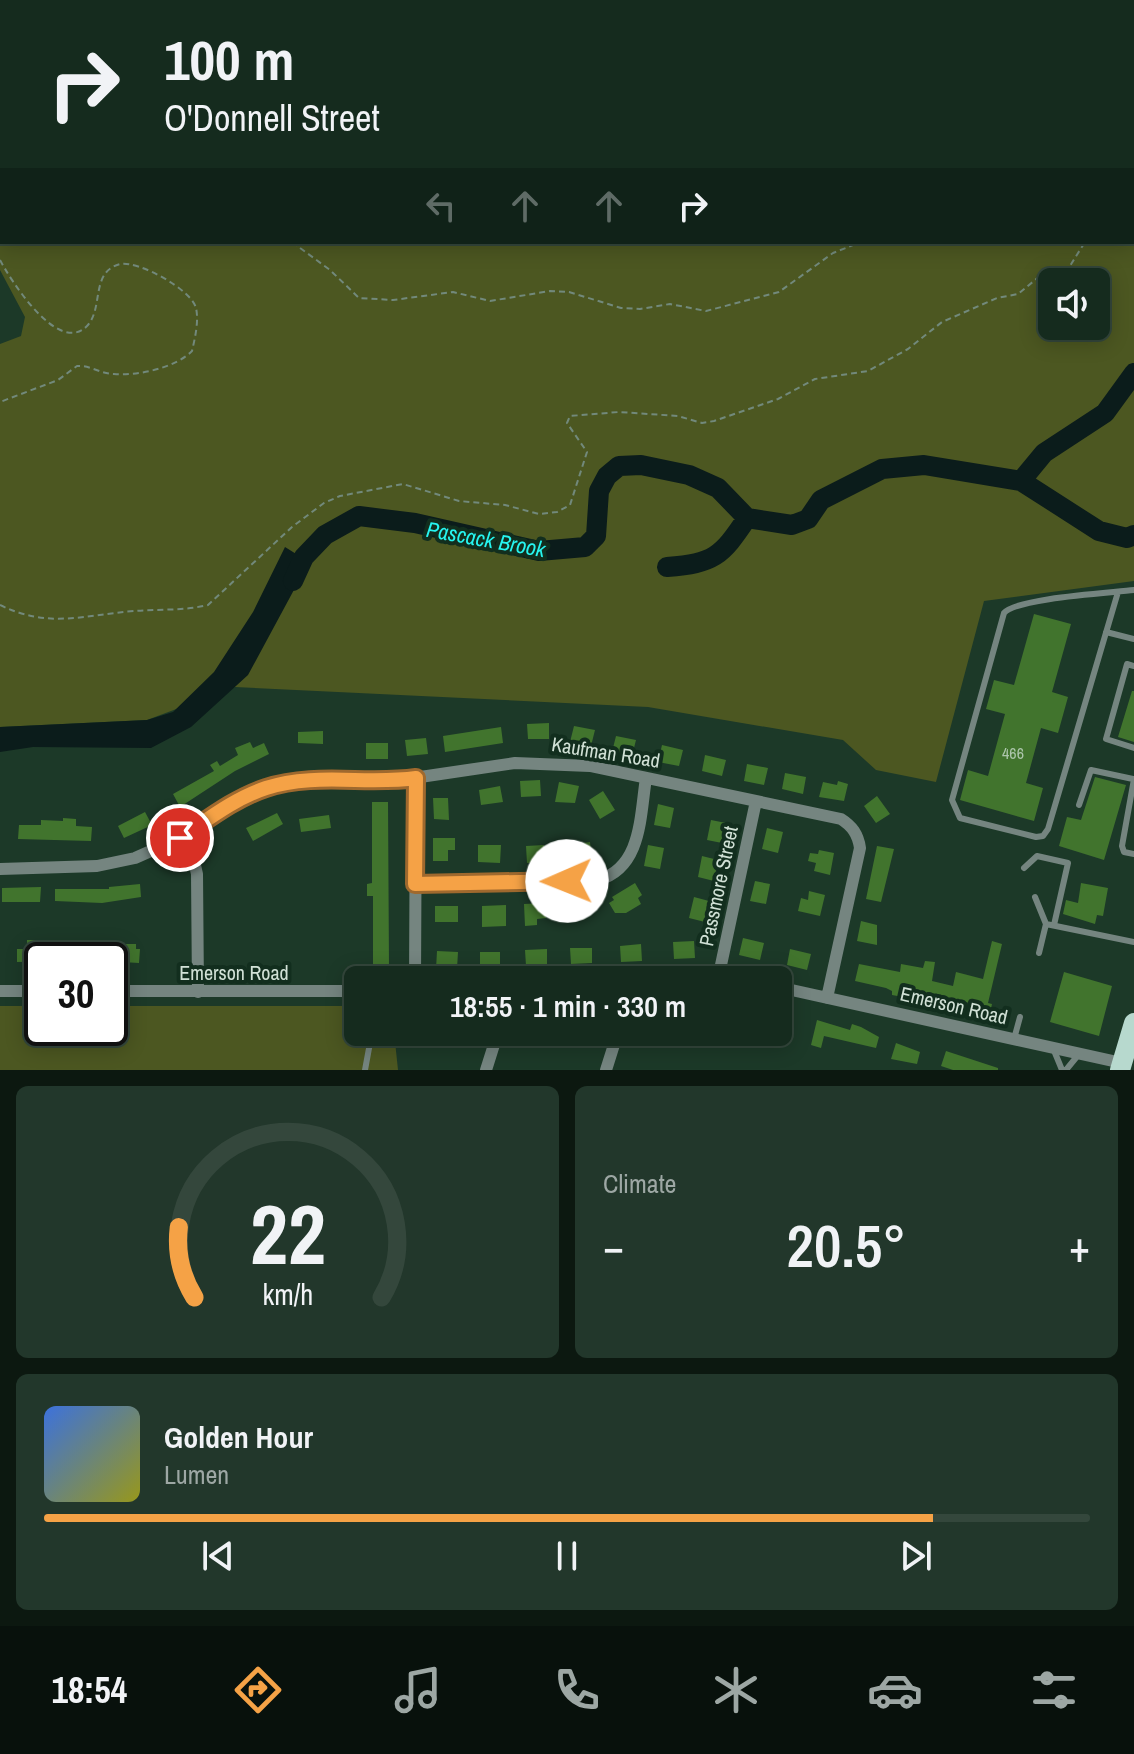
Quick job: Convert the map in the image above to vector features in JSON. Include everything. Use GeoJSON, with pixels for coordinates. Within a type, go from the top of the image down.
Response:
{"type":"FeatureCollection","features":[{"type":"Feature","properties":{"kind":"main road"},"geometry":{"type":"LineString","coordinates":[[1121,1067],[1134,1023]]}},
{"type":"Feature","properties":{"kind":"street","name":"Kaufman Road"},"geometry":{"type":"LineString","coordinates":[[0,869],[116,863],[180,838],[248,795],[268,787],[307,781],[416,778],[539,762],[590,766],[841,819],[849,824],[859,840],[859,857],[827,998]]}},
{"type":"Feature","properties":{"kind":"street"},"geometry":{"type":"LineString","coordinates":[[415,966],[416,778]]}},
{"type":"Feature","properties":{"kind":"street"},"geometry":{"type":"LineString","coordinates":[[415,884],[598,880],[608,877],[625,866],[634,849],[646,778]]}},
{"type":"Feature","properties":{"kind":"street","name":"Passmore Street"},"geometry":{"type":"LineString","coordinates":[[721,966],[756,801]]}},
{"type":"Feature","properties":{"kind":"street"},"geometry":{"type":"LineString","coordinates":[[180,838],[194,861],[197,874],[198,992]]}},
{"type":"Feature","properties":{"kind":"street","name":"Emerson Road"},"geometry":{"type":"LineString","coordinates":[[792,990],[1079,1054],[1121,1067]]}},
{"type":"Feature","properties":{"kind":"street"},"geometry":{"type":"LineString","coordinates":[[0,991],[24,991]]}},
{"type":"Feature","properties":{"kind":"street","name":"Emerson Road"},"geometry":{"type":"LineString","coordinates":[[128,991],[344,991]]}},
{"type":"Feature","properties":{"kind":"street"},"geometry":{"type":"LineString","coordinates":[[486,1070],[494,1046]]}},
{"type":"Feature","properties":{"kind":"street"},"geometry":{"type":"LineString","coordinates":[[606,1070],[614,1046]]}},
{"type":"Feature","properties":{"kind":"lane"},"geometry":{"type":"LineString","coordinates":[[1118,592],[1048,829],[1043,836],[1036,837],[960,818],[952,800],[1004,613],[1009,608],[1027,603],[1134,590]]}},
{"type":"Feature","properties":{"kind":"lane"},"geometry":{"type":"LineString","coordinates":[[1106,632],[1134,639]]}},
{"type":"Feature","properties":{"kind":"lane"},"geometry":{"type":"LineString","coordinates":[[1134,666],[1127,664],[1106,739],[1134,748]]}},
{"type":"Feature","properties":{"kind":"lane"},"geometry":{"type":"LineString","coordinates":[[1079,805],[1087,773],[1091,770],[1134,779],[1122,846],[1124,852],[1134,854]]}},
{"type":"Feature","properties":{"kind":"lane"},"geometry":{"type":"LineString","coordinates":[[1024,868],[1037,856],[1068,863],[1039,953]]}},
{"type":"Feature","properties":{"kind":"lane"},"geometry":{"type":"LineString","coordinates":[[1035,897],[1050,925]]}},
{"type":"Feature","properties":{"kind":"lane"},"geometry":{"type":"LineString","coordinates":[[1050,925],[1134,942]]}},
{"type":"Feature","properties":{"kind":"lane"},"geometry":{"type":"LineString","coordinates":[[1014,1039],[1020,1017]]}},
{"type":"Feature","properties":{"kind":"lane"},"geometry":{"type":"LineString","coordinates":[[365,1070],[369,1046]]}},
{"type":"Feature","properties":{"kind":"lane"},"geometry":{"type":"LineString","coordinates":[[1053,1048],[1064,1070],[1079,1054]]}},
{"type":"Feature","properties":{"kind":"path"},"geometry":{"type":"LineString","coordinates":[[295,244],[330,270],[359,298],[393,300],[453,292],[490,301],[550,291],[579,293],[621,308],[640,309],[670,304],[706,311],[779,292],[833,253],[856,244]]}},
{"type":"Feature","properties":{"kind":"path"},"geometry":{"type":"LineString","coordinates":[[0,605],[20,613],[82,620],[133,611],[208,605],[255,559],[324,503],[340,496],[403,484],[459,501],[498,504],[539,514],[557,512],[570,505],[587,455],[584,446],[569,428],[567,423],[570,416],[619,412],[668,415],[707,422],[778,399],[815,379],[858,375],[908,349],[942,322],[997,298],[1018,294],[1040,276],[1068,269],[1084,244]]}},
{"type":"Feature","properties":{"kind":"path"},"geometry":{"type":"LineString","coordinates":[[0,260],[24,300],[38,314],[66,331],[80,331],[88,326],[102,278],[119,265],[132,265],[155,274],[185,292],[197,310],[192,351],[181,359],[157,368],[122,374],[77,366],[58,380],[0,402]]}},
{"type":"Feature","properties":{"kind":"green space"},"geometry":{"type":"Polygon","coordinates":[[[0,244],[1134,244],[1134,581],[984,601],[936,782],[876,770],[843,740],[648,707],[235,687],[147,720],[0,727],[0,344],[21,336],[25,317],[0,270],[0,244]]]}},
{"type":"Feature","properties":{"kind":"green space"},"geometry":{"type":"Polygon","coordinates":[[[0,1006],[24,1006],[24,1046],[128,1046],[128,1006],[344,1006],[344,1046],[395,1046],[398,1070],[0,1070],[0,1006]]]}},
{"type":"Feature","properties":{"kind":"shaded area"},"geometry":{"type":"Polygon","coordinates":[[[285,547],[309,562],[248,675],[191,727],[151,748],[33,747],[0,752],[0,727],[147,720],[173,712],[214,672],[253,612],[285,547]]]}},
{"type":"Feature","properties":{"kind":"building"},"geometry":{"type":"Polygon","coordinates":[[[1034,614],[1071,624],[1052,692],[1068,697],[1058,733],[1041,728],[1026,783],[1043,788],[1034,821],[960,800],[968,770],[988,776],[1005,714],[986,709],[994,680],[1014,685],[1034,614]]]}},
{"type":"Feature","properties":{"kind":"building"},"geometry":{"type":"Polygon","coordinates":[[[1134,691],[1134,742],[1118,737],[1134,691]]]}},
{"type":"Feature","properties":{"kind":"building"},"geometry":{"type":"Polygon","coordinates":[[[549,723],[549,739],[528,739],[527,724],[549,723]]]}},
{"type":"Feature","properties":{"kind":"building"},"geometry":{"type":"Polygon","coordinates":[[[574,726],[595,730],[591,746],[570,742],[574,726]]]}},
{"type":"Feature","properties":{"kind":"building"},"geometry":{"type":"Polygon","coordinates":[[[501,727],[503,743],[445,752],[443,736],[501,727]]]}},
{"type":"Feature","properties":{"kind":"building"},"geometry":{"type":"Polygon","coordinates":[[[323,731],[323,744],[298,743],[298,732],[323,731]]]}},
{"type":"Feature","properties":{"kind":"building"},"geometry":{"type":"Polygon","coordinates":[[[616,736],[636,740],[632,756],[612,752],[616,736]]]}},
{"type":"Feature","properties":{"kind":"building"},"geometry":{"type":"Polygon","coordinates":[[[426,738],[428,754],[407,756],[405,740],[426,738]]]}},
{"type":"Feature","properties":{"kind":"building"},"geometry":{"type":"Polygon","coordinates":[[[250,742],[253,748],[264,743],[269,754],[235,771],[180,807],[173,794],[214,771],[210,765],[217,761],[220,766],[238,755],[235,748],[250,742]]]}},
{"type":"Feature","properties":{"kind":"building"},"geometry":{"type":"Polygon","coordinates":[[[366,743],[388,743],[388,759],[366,759],[366,743]]]}},
{"type":"Feature","properties":{"kind":"building"},"geometry":{"type":"Polygon","coordinates":[[[662,745],[683,750],[679,766],[658,762],[662,745]]]}},
{"type":"Feature","properties":{"kind":"building"},"geometry":{"type":"Polygon","coordinates":[[[705,755],[726,760],[722,776],[702,771],[705,755]]]}},
{"type":"Feature","properties":{"kind":"building"},"geometry":{"type":"Polygon","coordinates":[[[747,764],[768,768],[764,785],[744,781],[747,764]]]}},
{"type":"Feature","properties":{"kind":"building"},"geometry":{"type":"Polygon","coordinates":[[[785,773],[806,777],[803,794],[782,789],[785,773]]]}},
{"type":"Feature","properties":{"kind":"building"},"geometry":{"type":"Polygon","coordinates":[[[1095,777],[1126,785],[1104,860],[1059,846],[1067,817],[1081,820],[1095,777]]]}},
{"type":"Feature","properties":{"kind":"building"},"geometry":{"type":"Polygon","coordinates":[[[540,780],[541,796],[521,797],[520,781],[540,780]]]}},
{"type":"Feature","properties":{"kind":"building"},"geometry":{"type":"Polygon","coordinates":[[[838,781],[848,784],[844,801],[819,797],[823,782],[837,785],[838,781]]]}},
{"type":"Feature","properties":{"kind":"building"},"geometry":{"type":"Polygon","coordinates":[[[559,782],[579,786],[575,803],[555,802],[559,782]]]}},
{"type":"Feature","properties":{"kind":"building"},"geometry":{"type":"Polygon","coordinates":[[[500,786],[503,802],[481,805],[479,790],[500,786]]]}},
{"type":"Feature","properties":{"kind":"building"},"geometry":{"type":"Polygon","coordinates":[[[603,791],[615,810],[600,819],[589,800],[603,791]]]}},
{"type":"Feature","properties":{"kind":"building"},"geometry":{"type":"Polygon","coordinates":[[[877,796],[890,814],[876,823],[864,806],[877,796]]]}},
{"type":"Feature","properties":{"kind":"building"},"geometry":{"type":"Polygon","coordinates":[[[433,798],[448,798],[449,820],[434,819],[433,798]]]}},
{"type":"Feature","properties":{"kind":"building"},"geometry":{"type":"Polygon","coordinates":[[[372,802],[388,802],[389,966],[373,966],[373,896],[367,896],[367,884],[372,883],[372,802]]]}},
{"type":"Feature","properties":{"kind":"building"},"geometry":{"type":"Polygon","coordinates":[[[658,804],[674,808],[670,828],[654,825],[658,804]]]}},
{"type":"Feature","properties":{"kind":"building"},"geometry":{"type":"Polygon","coordinates":[[[145,812],[152,825],[124,838],[118,826],[145,812]]]}},
{"type":"Feature","properties":{"kind":"building"},"geometry":{"type":"Polygon","coordinates":[[[277,813],[283,824],[253,841],[246,828],[277,813]]]}},
{"type":"Feature","properties":{"kind":"building"},"geometry":{"type":"Polygon","coordinates":[[[329,815],[331,828],[301,832],[299,819],[329,815]]]}},
{"type":"Feature","properties":{"kind":"building"},"geometry":{"type":"Polygon","coordinates":[[[63,818],[76,819],[76,826],[92,827],[91,841],[18,839],[19,825],[41,825],[41,820],[63,821],[63,818]]]}},
{"type":"Feature","properties":{"kind":"building"},"geometry":{"type":"Polygon","coordinates":[[[711,820],[726,823],[722,843],[707,840],[711,820]]]}},
{"type":"Feature","properties":{"kind":"building"},"geometry":{"type":"Polygon","coordinates":[[[767,828],[783,832],[778,853],[762,849],[767,828]]]}},
{"type":"Feature","properties":{"kind":"building"},"geometry":{"type":"Polygon","coordinates":[[[433,838],[455,838],[455,850],[448,850],[448,861],[433,861],[433,838]]]}},
{"type":"Feature","properties":{"kind":"building"},"geometry":{"type":"Polygon","coordinates":[[[590,842],[592,859],[570,861],[568,845],[590,842]]]}},
{"type":"Feature","properties":{"kind":"building"},"geometry":{"type":"Polygon","coordinates":[[[478,845],[501,845],[500,863],[478,862],[478,845]]]}},
{"type":"Feature","properties":{"kind":"building"},"geometry":{"type":"Polygon","coordinates":[[[544,845],[547,862],[527,863],[526,846],[544,845]]]}},
{"type":"Feature","properties":{"kind":"building"},"geometry":{"type":"Polygon","coordinates":[[[648,845],[664,848],[660,869],[644,866],[648,845]]]}},
{"type":"Feature","properties":{"kind":"building"},"geometry":{"type":"Polygon","coordinates":[[[877,846],[894,849],[881,902],[866,899],[877,846]]]}},
{"type":"Feature","properties":{"kind":"building"},"geometry":{"type":"Polygon","coordinates":[[[819,850],[834,853],[830,875],[814,871],[816,863],[808,861],[810,853],[818,854],[819,850]]]}},
{"type":"Feature","properties":{"kind":"building"},"geometry":{"type":"Polygon","coordinates":[[[702,856],[718,860],[714,881],[698,877],[702,856]]]}},
{"type":"Feature","properties":{"kind":"building"},"geometry":{"type":"Polygon","coordinates":[[[755,881],[770,884],[766,904],[750,901],[755,881]]]}},
{"type":"Feature","properties":{"kind":"building"},"geometry":{"type":"Polygon","coordinates":[[[635,883],[642,895],[638,898],[641,904],[626,913],[615,913],[609,903],[614,900],[612,897],[635,883]]]}},
{"type":"Feature","properties":{"kind":"building"},"geometry":{"type":"Polygon","coordinates":[[[1081,883],[1108,888],[1103,916],[1097,915],[1095,924],[1063,914],[1066,900],[1078,903],[1081,883]]]}},
{"type":"Feature","properties":{"kind":"building"},"geometry":{"type":"Polygon","coordinates":[[[140,884],[141,897],[102,903],[55,901],[55,889],[109,889],[140,884]]]}},
{"type":"Feature","properties":{"kind":"building"},"geometry":{"type":"Polygon","coordinates":[[[41,887],[40,902],[2,902],[2,888],[41,887]]]}},
{"type":"Feature","properties":{"kind":"building"},"geometry":{"type":"Polygon","coordinates":[[[809,891],[825,895],[820,916],[798,911],[801,898],[808,900],[809,891]]]}},
{"type":"Feature","properties":{"kind":"building"},"geometry":{"type":"Polygon","coordinates":[[[694,897],[709,901],[705,922],[689,918],[694,897]]]}},
{"type":"Feature","properties":{"kind":"building"},"geometry":{"type":"Polygon","coordinates":[[[589,899],[590,915],[569,916],[568,901],[589,899]]]}},
{"type":"Feature","properties":{"kind":"building"},"geometry":{"type":"Polygon","coordinates":[[[545,903],[546,918],[537,919],[537,925],[525,926],[524,904],[545,903]]]}},
{"type":"Feature","properties":{"kind":"building"},"geometry":{"type":"Polygon","coordinates":[[[506,905],[506,926],[482,927],[482,906],[506,905]]]}},
{"type":"Feature","properties":{"kind":"building"},"geometry":{"type":"Polygon","coordinates":[[[435,906],[458,906],[458,922],[435,922],[435,906]]]}},
{"type":"Feature","properties":{"kind":"building"},"geometry":{"type":"Polygon","coordinates":[[[861,921],[877,925],[877,945],[857,941],[861,921]]]}},
{"type":"Feature","properties":{"kind":"building"},"geometry":{"type":"Polygon","coordinates":[[[743,938],[764,943],[760,960],[739,955],[743,938]]]}},
{"type":"Feature","properties":{"kind":"building"},"geometry":{"type":"Polygon","coordinates":[[[694,941],[695,958],[674,959],[673,942],[694,941]]]}},
{"type":"Feature","properties":{"kind":"building"},"geometry":{"type":"Polygon","coordinates":[[[992,941],[1002,944],[988,1003],[992,1004],[990,1013],[976,1010],[977,1005],[927,992],[926,997],[904,993],[903,997],[892,995],[892,991],[886,988],[855,981],[859,964],[900,972],[901,964],[923,968],[925,961],[935,962],[932,981],[953,986],[956,972],[983,979],[992,941]]]}},
{"type":"Feature","properties":{"kind":"building"},"geometry":{"type":"Polygon","coordinates":[[[128,944],[136,944],[136,949],[140,949],[139,963],[128,962],[128,944]]]}},
{"type":"Feature","properties":{"kind":"building"},"geometry":{"type":"Polygon","coordinates":[[[641,944],[642,961],[621,962],[620,946],[641,944]]]}},
{"type":"Feature","properties":{"kind":"building"},"geometry":{"type":"Polygon","coordinates":[[[570,948],[592,948],[592,963],[571,964],[570,948]]]}},
{"type":"Feature","properties":{"kind":"building"},"geometry":{"type":"Polygon","coordinates":[[[17,949],[24,949],[24,962],[17,962],[17,949]]]}},
{"type":"Feature","properties":{"kind":"building"},"geometry":{"type":"Polygon","coordinates":[[[547,949],[547,965],[526,966],[525,950],[547,949]]]}},
{"type":"Feature","properties":{"kind":"building"},"geometry":{"type":"Polygon","coordinates":[[[790,949],[811,954],[807,970],[787,965],[790,949]]]}},
{"type":"Feature","properties":{"kind":"building"},"geometry":{"type":"Polygon","coordinates":[[[437,951],[458,952],[457,966],[436,966],[437,951]]]}},
{"type":"Feature","properties":{"kind":"building"},"geometry":{"type":"Polygon","coordinates":[[[480,952],[500,952],[500,966],[480,966],[480,952]]]}},
{"type":"Feature","properties":{"kind":"building"},"geometry":{"type":"Polygon","coordinates":[[[1064,972],[1112,986],[1099,1036],[1050,1022],[1064,972]]]}},
{"type":"Feature","properties":{"kind":"building"},"geometry":{"type":"Polygon","coordinates":[[[817,1020],[850,1030],[852,1024],[861,1027],[879,1037],[876,1048],[824,1036],[821,1048],[811,1045],[817,1020]]]}},
{"type":"Feature","properties":{"kind":"building"},"geometry":{"type":"Polygon","coordinates":[[[896,1043],[920,1052],[917,1064],[891,1059],[896,1043]]]}},
{"type":"Feature","properties":{"kind":"building"},"geometry":{"type":"Polygon","coordinates":[[[946,1051],[998,1070],[953,1070],[941,1066],[946,1051]]]}},
{"type":"Feature","properties":{"kind":"waterway","name":"Pascack Brook"},"geometry":{"type":"LineString","coordinates":[[1021,481],[1044,453],[1105,413],[1134,373]]}},
{"type":"Feature","properties":{"kind":"waterway","name":"Pascack Brook"},"geometry":{"type":"LineString","coordinates":[[293,581],[304,557],[325,535],[359,516],[415,523],[539,551],[585,547],[596,536],[599,491],[607,476],[619,466],[641,465],[689,475],[718,488],[747,518],[792,525],[808,519],[821,500],[882,469],[924,465],[1021,481],[1099,531],[1127,538],[1134,535]]}},
{"type":"Feature","properties":{"kind":"waterway"},"geometry":{"type":"LineString","coordinates":[[667,567],[696,563],[715,556],[730,542],[747,518]]}},
{"type":"Feature","properties":{"kind":"route"},"geometry":{"type":"LineString","coordinates":[[180,838],[248,795],[268,787],[307,781],[416,778],[415,884],[567,881]]}}]}
